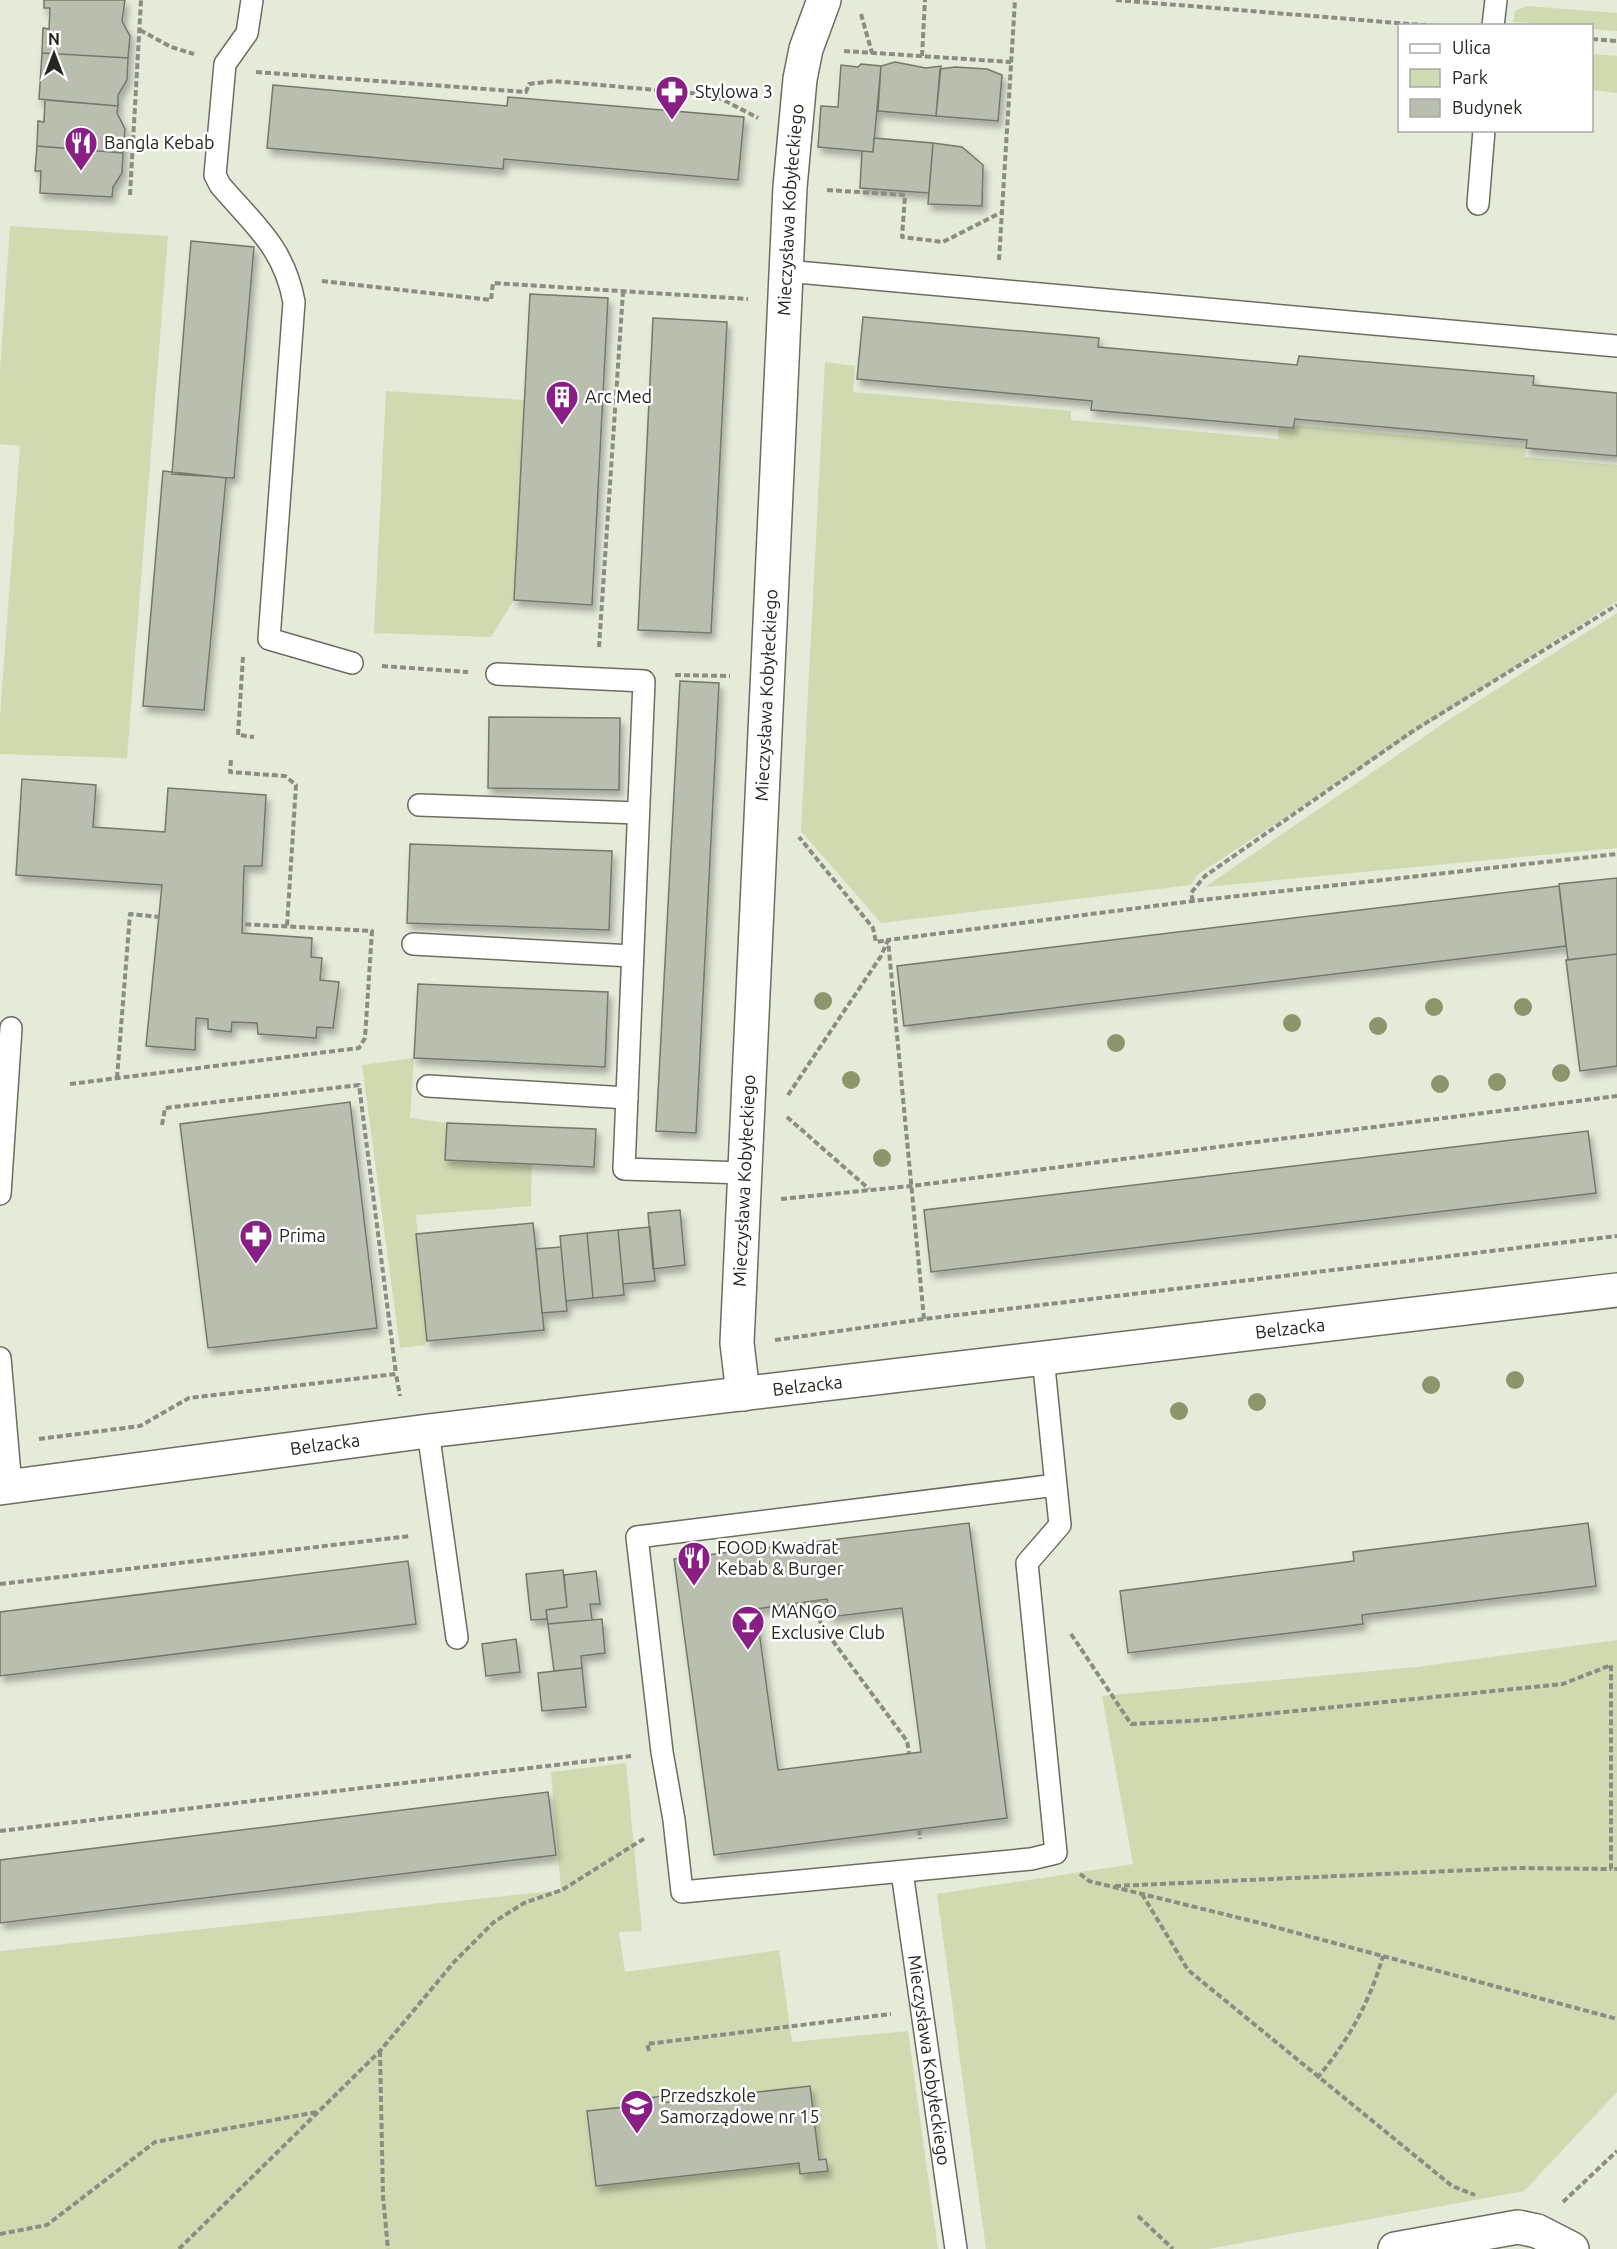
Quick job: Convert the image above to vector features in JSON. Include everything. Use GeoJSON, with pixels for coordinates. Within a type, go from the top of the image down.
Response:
{"type":"FeatureCollection","features":[{"type":"Feature","properties":{"kind":"street","name":"Mieczysława Kobyłeckiego"},"geometry":{"type":"LineString","coordinates":[[744,1394],[737,1343],[790,187],[800,79],[806,49],[824,0]]}},
{"type":"Feature","properties":{"kind":"street","name":"Belzacka"},"geometry":{"type":"LineString","coordinates":[[6,1487],[428,1431],[1617,1290]]}},
{"type":"Feature","properties":{"kind":"street"},"geometry":{"type":"LineString","coordinates":[[1395,2249],[1518,2228],[1537,2231],[1572,2249]]}},
{"type":"Feature","properties":{"kind":"lane"},"geometry":{"type":"LineString","coordinates":[[252,0],[247,33],[225,64],[214,175],[220,185],[273,244],[290,277],[294,302],[269,639],[352,663]]}},
{"type":"Feature","properties":{"kind":"lane"},"geometry":{"type":"LineString","coordinates":[[1493,24],[1496,0]]}},
{"type":"Feature","properties":{"kind":"lane"},"geometry":{"type":"LineString","coordinates":[[1478,204],[1485,132]]}},
{"type":"Feature","properties":{"kind":"lane"},"geometry":{"type":"LineString","coordinates":[[786,272],[1617,346]]}},
{"type":"Feature","properties":{"kind":"lane"},"geometry":{"type":"LineString","coordinates":[[497,674],[644,681],[624,1169],[744,1173]]}},
{"type":"Feature","properties":{"kind":"lane"},"geometry":{"type":"LineString","coordinates":[[419,805],[639,813]]}},
{"type":"Feature","properties":{"kind":"lane"},"geometry":{"type":"LineString","coordinates":[[413,944],[633,956]]}},
{"type":"Feature","properties":{"kind":"lane"},"geometry":{"type":"LineString","coordinates":[[0,1194],[10,1028]]}},
{"type":"Feature","properties":{"kind":"lane"},"geometry":{"type":"LineString","coordinates":[[428,1086],[627,1098]]}},
{"type":"Feature","properties":{"kind":"lane"},"geometry":{"type":"LineString","coordinates":[[1043,1357],[1056,1485],[1060,1525],[1027,1563],[1056,1853],[1031,1859],[682,1892],[674,1820],[662,1752],[637,1537],[1056,1485]]}},
{"type":"Feature","properties":{"kind":"lane"},"geometry":{"type":"LineString","coordinates":[[0,1358],[6,1443],[6,1487]]}},
{"type":"Feature","properties":{"kind":"lane"},"geometry":{"type":"LineString","coordinates":[[428,1431],[457,1638]]}},
{"type":"Feature","properties":{"kind":"lane","name":"Mieczysława Kobyłeckiego"},"geometry":{"type":"LineString","coordinates":[[902,1872],[956,2249]]}},
{"type":"Feature","properties":{"kind":"path"},"geometry":{"type":"LineString","coordinates":[[130,195],[141,0]]}},
{"type":"Feature","properties":{"kind":"path"},"geometry":{"type":"LineString","coordinates":[[922,56],[925,0]]}},
{"type":"Feature","properties":{"kind":"path"},"geometry":{"type":"LineString","coordinates":[[997,291],[1015,0]]}},
{"type":"Feature","properties":{"kind":"path"},"geometry":{"type":"LineString","coordinates":[[1116,0],[1410,24]]}},
{"type":"Feature","properties":{"kind":"path"},"geometry":{"type":"LineString","coordinates":[[860,11],[872,54]]}},
{"type":"Feature","properties":{"kind":"path"},"geometry":{"type":"LineString","coordinates":[[140,30],[171,47],[266,75],[526,92],[529,84],[554,81],[714,95],[762,121]]}},
{"type":"Feature","properties":{"kind":"path"},"geometry":{"type":"LineString","coordinates":[[1593,39],[1617,41]]}},
{"type":"Feature","properties":{"kind":"path"},"geometry":{"type":"LineString","coordinates":[[806,49],[1011,62]]}},
{"type":"Feature","properties":{"kind":"path"},"geometry":{"type":"LineString","coordinates":[[790,187],[905,195],[902,237],[943,242],[1001,213]]}},
{"type":"Feature","properties":{"kind":"path"},"geometry":{"type":"LineString","coordinates":[[290,277],[491,300],[493,283],[756,300]]}},
{"type":"Feature","properties":{"kind":"path"},"geometry":{"type":"LineString","coordinates":[[597,679],[624,292]]}},
{"type":"Feature","properties":{"kind":"path"},"geometry":{"type":"LineString","coordinates":[[1193,901],[1191,893],[1205,876],[1413,731],[1617,604]]}},
{"type":"Feature","properties":{"kind":"path"},"geometry":{"type":"LineString","coordinates":[[352,663],[497,674]]}},
{"type":"Feature","properties":{"kind":"path"},"geometry":{"type":"LineString","coordinates":[[644,681],[651,675],[767,676]]}},
{"type":"Feature","properties":{"kind":"path"},"geometry":{"type":"LineString","coordinates":[[231,760],[230,772],[285,776],[296,785],[287,927]]}},
{"type":"Feature","properties":{"kind":"path"},"geometry":{"type":"LineString","coordinates":[[792,827],[873,928],[876,942],[1193,901],[1617,854]]}},
{"type":"Feature","properties":{"kind":"path"},"geometry":{"type":"LineString","coordinates":[[117,1078],[130,914],[159,917]]}},
{"type":"Feature","properties":{"kind":"path"},"geometry":{"type":"LineString","coordinates":[[70,1084],[354,1051],[359,1048],[365,1038],[372,932],[242,924]]}},
{"type":"Feature","properties":{"kind":"path"},"geometry":{"type":"LineString","coordinates":[[785,1100],[881,956],[888,940]]}},
{"type":"Feature","properties":{"kind":"path"},"geometry":{"type":"LineString","coordinates":[[888,940],[924,1319]]}},
{"type":"Feature","properties":{"kind":"path"},"geometry":{"type":"LineString","coordinates":[[162,1125],[165,1108],[359,1085],[401,1402]]}},
{"type":"Feature","properties":{"kind":"path"},"geometry":{"type":"LineString","coordinates":[[774,1200],[911,1186],[1617,1096]]}},
{"type":"Feature","properties":{"kind":"path"},"geometry":{"type":"LineString","coordinates":[[778,1110],[870,1190]]}},
{"type":"Feature","properties":{"kind":"path"},"geometry":{"type":"LineString","coordinates":[[737,1343],[1617,1236]]}},
{"type":"Feature","properties":{"kind":"path"},"geometry":{"type":"LineString","coordinates":[[6,1443],[140,1426],[189,1398],[396,1374]]}},
{"type":"Feature","properties":{"kind":"path"},"geometry":{"type":"LineString","coordinates":[[0,1584],[442,1532]]}},
{"type":"Feature","properties":{"kind":"path"},"geometry":{"type":"LineString","coordinates":[[816,1600],[821,1625],[907,1741],[909,1753]]}},
{"type":"Feature","properties":{"kind":"path"},"geometry":{"type":"LineString","coordinates":[[1071,1634],[1131,1724],[1206,1720],[1563,1684],[1611,1665],[1611,1869]]}},
{"type":"Feature","properties":{"kind":"path"},"geometry":{"type":"LineString","coordinates":[[0,1831],[662,1752]]}},
{"type":"Feature","properties":{"kind":"path"},"geometry":{"type":"LineString","coordinates":[[179,2249],[380,2051],[454,1962],[494,1923],[524,1903],[562,1890],[674,1820]]}},
{"type":"Feature","properties":{"kind":"path"},"geometry":{"type":"LineString","coordinates":[[1617,1869],[1517,1868],[1108,1886],[1617,2019]]}},
{"type":"Feature","properties":{"kind":"path"},"geometry":{"type":"LineString","coordinates":[[1142,1894],[1188,1970],[1317,2078],[1452,2186]]}},
{"type":"Feature","properties":{"kind":"path"},"geometry":{"type":"LineString","coordinates":[[1317,2078],[1340,2048],[1370,1997],[1383,1956]]}},
{"type":"Feature","properties":{"kind":"path"},"geometry":{"type":"LineString","coordinates":[[649,2051],[647,2044],[922,2010]]}},
{"type":"Feature","properties":{"kind":"path"},"geometry":{"type":"LineString","coordinates":[[380,2051],[383,2196],[388,2249]]}},
{"type":"Feature","properties":{"kind":"path"},"geometry":{"type":"LineString","coordinates":[[0,2234],[47,2225],[155,2142],[318,2112]]}},
{"type":"Feature","properties":{"kind":"path"},"geometry":{"type":"LineString","coordinates":[[1560,2205],[1617,2151]]}},
{"type":"Feature","properties":{"kind":"path"},"geometry":{"type":"LineString","coordinates":[[1138,2216],[1173,2249]]}},
{"type":"Feature","properties":{"kind":"green space"},"geometry":{"type":"Polygon","coordinates":[[[1527,6],[1617,13],[1617,31],[1593,29],[1593,24],[1513,22],[1515,11],[1527,6]]]}},
{"type":"Feature","properties":{"kind":"green space"},"geometry":{"type":"Polygon","coordinates":[[[1593,54],[1617,56],[1617,93],[1593,90],[1593,54]]]}},
{"type":"Feature","properties":{"kind":"green space"},"geometry":{"type":"Polygon","coordinates":[[[10,226],[168,236],[127,758],[0,754],[0,716],[20,446],[0,444],[0,370],[10,226]]]}},
{"type":"Feature","properties":{"kind":"green space"},"geometry":{"type":"Polygon","coordinates":[[[825,362],[855,366],[853,392],[1071,411],[1071,420],[1278,439],[1279,424],[1526,446],[1525,457],[1617,465],[1617,601],[1197,875],[1191,885],[881,923],[801,831],[825,362]]]}},
{"type":"Feature","properties":{"kind":"green space"},"geometry":{"type":"Polygon","coordinates":[[[386,391],[524,400],[514,600],[491,637],[374,633],[386,391]]]}},
{"type":"Feature","properties":{"kind":"green space"},"geometry":{"type":"Polygon","coordinates":[[[1617,613],[1617,848],[1205,887],[1450,719],[1617,613]]]}},
{"type":"Feature","properties":{"kind":"green space"},"geometry":{"type":"Polygon","coordinates":[[[414,1058],[410,1118],[447,1123],[445,1160],[532,1164],[531,1206],[416,1215],[427,1341],[425,1345],[400,1348],[362,1065],[414,1058]]]}},
{"type":"Feature","properties":{"kind":"green space"},"geometry":{"type":"Polygon","coordinates":[[[1617,1640],[1617,2092],[1524,2191],[1208,2249],[986,2249],[937,1894],[1133,1864],[1102,1696],[1416,1667],[1617,1640]]]}},
{"type":"Feature","properties":{"kind":"green space"},"geometry":{"type":"Polygon","coordinates":[[[626,1763],[642,1931],[619,1932],[625,1972],[779,1950],[792,2042],[908,2031],[938,2249],[0,2249],[0,1951],[561,1890],[551,1772],[626,1763]]]}},
{"type":"Feature","properties":{"kind":"building"},"geometry":{"type":"Polygon","coordinates":[[[44,0],[125,0],[122,21],[130,36],[128,58],[42,53],[43,28],[49,29],[50,8],[44,8],[44,0]]]}},
{"type":"Feature","properties":{"kind":"building"},"geometry":{"type":"Polygon","coordinates":[[[42,53],[128,58],[127,80],[118,95],[118,106],[39,99],[42,53]]]}},
{"type":"Feature","properties":{"kind":"building"},"geometry":{"type":"Polygon","coordinates":[[[895,62],[926,68],[941,66],[936,116],[878,111],[881,66],[895,62]]]}},
{"type":"Feature","properties":{"kind":"building"},"geometry":{"type":"Polygon","coordinates":[[[861,64],[881,66],[873,152],[818,147],[821,106],[838,107],[841,65],[858,67],[861,64]]]}},
{"type":"Feature","properties":{"kind":"building"},"geometry":{"type":"Polygon","coordinates":[[[955,67],[987,69],[1002,75],[998,121],[936,116],[940,69],[955,67]]]}},
{"type":"Feature","properties":{"kind":"building"},"geometry":{"type":"Polygon","coordinates":[[[273,85],[507,106],[508,97],[744,117],[738,180],[504,159],[503,169],[267,148],[273,85]]]}},
{"type":"Feature","properties":{"kind":"building"},"geometry":{"type":"Polygon","coordinates":[[[45,100],[118,106],[117,113],[125,129],[123,153],[37,146],[38,121],[44,122],[45,100]]]}},
{"type":"Feature","properties":{"kind":"building"},"geometry":{"type":"Polygon","coordinates":[[[874,138],[933,143],[929,193],[860,188],[862,151],[873,152],[874,138]]]}},
{"type":"Feature","properties":{"kind":"building"},"geometry":{"type":"Polygon","coordinates":[[[933,143],[962,147],[983,165],[982,206],[928,204],[933,143]]]}},
{"type":"Feature","properties":{"kind":"building","name":"Bangla Kebab"},"geometry":{"type":"Polygon","coordinates":[[[37,146],[123,153],[122,173],[113,187],[112,197],[40,193],[41,171],[35,171],[37,146]]]}},
{"type":"Feature","properties":{"kind":"building"},"geometry":{"type":"Polygon","coordinates":[[[191,241],[254,247],[234,478],[172,474],[191,241]]]}},
{"type":"Feature","properties":{"kind":"building","name":"Arc Med"},"geometry":{"type":"Polygon","coordinates":[[[530,294],[608,298],[592,605],[514,600],[530,294]]]}},
{"type":"Feature","properties":{"kind":"building"},"geometry":{"type":"Polygon","coordinates":[[[863,317],[1099,338],[1098,347],[1297,365],[1299,356],[1534,376],[1533,385],[1617,393],[1617,456],[1526,448],[1527,440],[1295,419],[1293,428],[1091,410],[1092,401],[857,379],[863,317]]]}},
{"type":"Feature","properties":{"kind":"building"},"geometry":{"type":"Polygon","coordinates":[[[653,318],[727,322],[711,633],[638,630],[653,318]]]}},
{"type":"Feature","properties":{"kind":"building"},"geometry":{"type":"Polygon","coordinates":[[[163,471],[226,478],[204,710],[143,706],[163,471]]]}},
{"type":"Feature","properties":{"kind":"building"},"geometry":{"type":"Polygon","coordinates":[[[680,681],[719,683],[696,1133],[656,1131],[680,681]]]}},
{"type":"Feature","properties":{"kind":"building"},"geometry":{"type":"Polygon","coordinates":[[[489,717],[620,718],[619,790],[488,788],[489,717]]]}},
{"type":"Feature","properties":{"kind":"building"},"geometry":{"type":"Polygon","coordinates":[[[22,779],[96,785],[93,827],[165,832],[168,788],[266,795],[262,866],[244,866],[242,933],[312,938],[311,957],[322,958],[320,980],[339,982],[333,1028],[317,1027],[316,1038],[258,1034],[257,1023],[232,1022],[231,1032],[208,1029],[208,1019],[196,1018],[195,1050],[146,1046],[162,885],[16,875],[22,779]]]}},
{"type":"Feature","properties":{"kind":"building"},"geometry":{"type":"Polygon","coordinates":[[[410,844],[612,851],[609,930],[407,923],[410,844]]]}},
{"type":"Feature","properties":{"kind":"building"},"geometry":{"type":"Polygon","coordinates":[[[1617,878],[1617,954],[1568,960],[1559,884],[1617,878]]]}},
{"type":"Feature","properties":{"kind":"building"},"geometry":{"type":"Polygon","coordinates":[[[1559,886],[1566,946],[904,1026],[897,966],[1559,886]]]}},
{"type":"Feature","properties":{"kind":"building"},"geometry":{"type":"Polygon","coordinates":[[[1617,954],[1617,1066],[1580,1071],[1566,960],[1617,954]]]}},
{"type":"Feature","properties":{"kind":"building"},"geometry":{"type":"Polygon","coordinates":[[[418,984],[608,992],[605,1067],[414,1058],[418,984]]]}},
{"type":"Feature","properties":{"kind":"building"},"geometry":{"type":"Polygon","coordinates":[[[350,1102],[377,1328],[208,1348],[180,1124],[350,1102]]]}},
{"type":"Feature","properties":{"kind":"building"},"geometry":{"type":"Polygon","coordinates":[[[447,1123],[596,1129],[594,1167],[445,1160],[447,1123]]]}},
{"type":"Feature","properties":{"kind":"building"},"geometry":{"type":"Polygon","coordinates":[[[1588,1131],[1596,1193],[931,1272],[924,1210],[1588,1131]]]}},
{"type":"Feature","properties":{"kind":"building"},"geometry":{"type":"Polygon","coordinates":[[[680,1210],[685,1265],[653,1269],[648,1213],[680,1210]]]}},
{"type":"Feature","properties":{"kind":"building"},"geometry":{"type":"Polygon","coordinates":[[[533,1223],[544,1330],[427,1341],[416,1234],[533,1223]]]}},
{"type":"Feature","properties":{"kind":"building"},"geometry":{"type":"Polygon","coordinates":[[[650,1227],[655,1281],[623,1284],[618,1230],[650,1227]]]}},
{"type":"Feature","properties":{"kind":"building"},"geometry":{"type":"Polygon","coordinates":[[[618,1230],[624,1295],[593,1298],[587,1233],[618,1230]]]}},
{"type":"Feature","properties":{"kind":"building"},"geometry":{"type":"Polygon","coordinates":[[[587,1233],[593,1298],[566,1301],[560,1236],[587,1233]]]}},
{"type":"Feature","properties":{"kind":"building"},"geometry":{"type":"Polygon","coordinates":[[[561,1247],[567,1311],[542,1313],[536,1249],[561,1247]]]}},
{"type":"Feature","properties":{"kind":"building"},"geometry":{"type":"Polygon","coordinates":[[[969,1523],[1007,1818],[714,1855],[674,1559],[969,1523]],[[827,1599],[756,1609],[778,1770],[921,1752],[902,1608],[830,1617],[827,1599]]]}},
{"type":"Feature","properties":{"kind":"building"},"geometry":{"type":"Polygon","coordinates":[[[1588,1523],[1596,1586],[1362,1615],[1363,1624],[1128,1653],[1120,1591],[1354,1561],[1353,1552],[1588,1523]]]}},
{"type":"Feature","properties":{"kind":"building"},"geometry":{"type":"Polygon","coordinates":[[[408,1561],[416,1624],[0,1676],[0,1612],[408,1561]]]}},
{"type":"Feature","properties":{"kind":"building"},"geometry":{"type":"Polygon","coordinates":[[[563,1570],[567,1607],[546,1610],[547,1619],[531,1620],[526,1574],[563,1570]]]}},
{"type":"Feature","properties":{"kind":"building"},"geometry":{"type":"Polygon","coordinates":[[[596,1571],[600,1604],[590,1604],[592,1620],[548,1624],[546,1610],[567,1607],[564,1575],[596,1571]]]}},
{"type":"Feature","properties":{"kind":"building"},"geometry":{"type":"Polygon","coordinates":[[[602,1619],[605,1653],[581,1656],[582,1668],[554,1671],[548,1624],[602,1619]]]}},
{"type":"Feature","properties":{"kind":"building"},"geometry":{"type":"Polygon","coordinates":[[[516,1639],[520,1672],[486,1676],[482,1644],[516,1639]]]}},
{"type":"Feature","properties":{"kind":"building"},"geometry":{"type":"Polygon","coordinates":[[[582,1668],[586,1707],[542,1711],[538,1673],[582,1668]]]}},
{"type":"Feature","properties":{"kind":"building"},"geometry":{"type":"Polygon","coordinates":[[[548,1792],[556,1855],[0,1923],[0,1860],[548,1792]]]}},
{"type":"Feature","properties":{"kind":"building"},"geometry":{"type":"Polygon","coordinates":[[[810,2086],[819,2160],[826,2159],[828,2171],[800,2174],[799,2163],[596,2186],[587,2111],[643,2105],[642,2099],[662,2096],[662,2103],[810,2086]]]}},
{"type":"Feature","properties":{"kind":"place","name":"Stylowa 3"},"geometry":{"type":"Point","coordinates":[672,121]}},
{"type":"Feature","properties":{"kind":"place","name":"Bangla Kebab"},"geometry":{"type":"Point","coordinates":[81,172]}},
{"type":"Feature","properties":{"kind":"place","name":"Arc Med"},"geometry":{"type":"Point","coordinates":[562,426]}},
{"type":"Feature","properties":{"kind":"place","name":"Prima"},"geometry":{"type":"Point","coordinates":[256,1265]}},
{"type":"Feature","properties":{"kind":"place","name":"FOOD Kwadrat Kebab & Burger"},"geometry":{"type":"Point","coordinates":[694,1587]}},
{"type":"Feature","properties":{"kind":"place","name":"MANGO Exclusive Club"},"geometry":{"type":"Point","coordinates":[748,1651]}},
{"type":"Feature","properties":{"kind":"place","name":"Przedszkole Samorządowe nr 15"},"geometry":{"type":"Point","coordinates":[637,2135]}}]}
